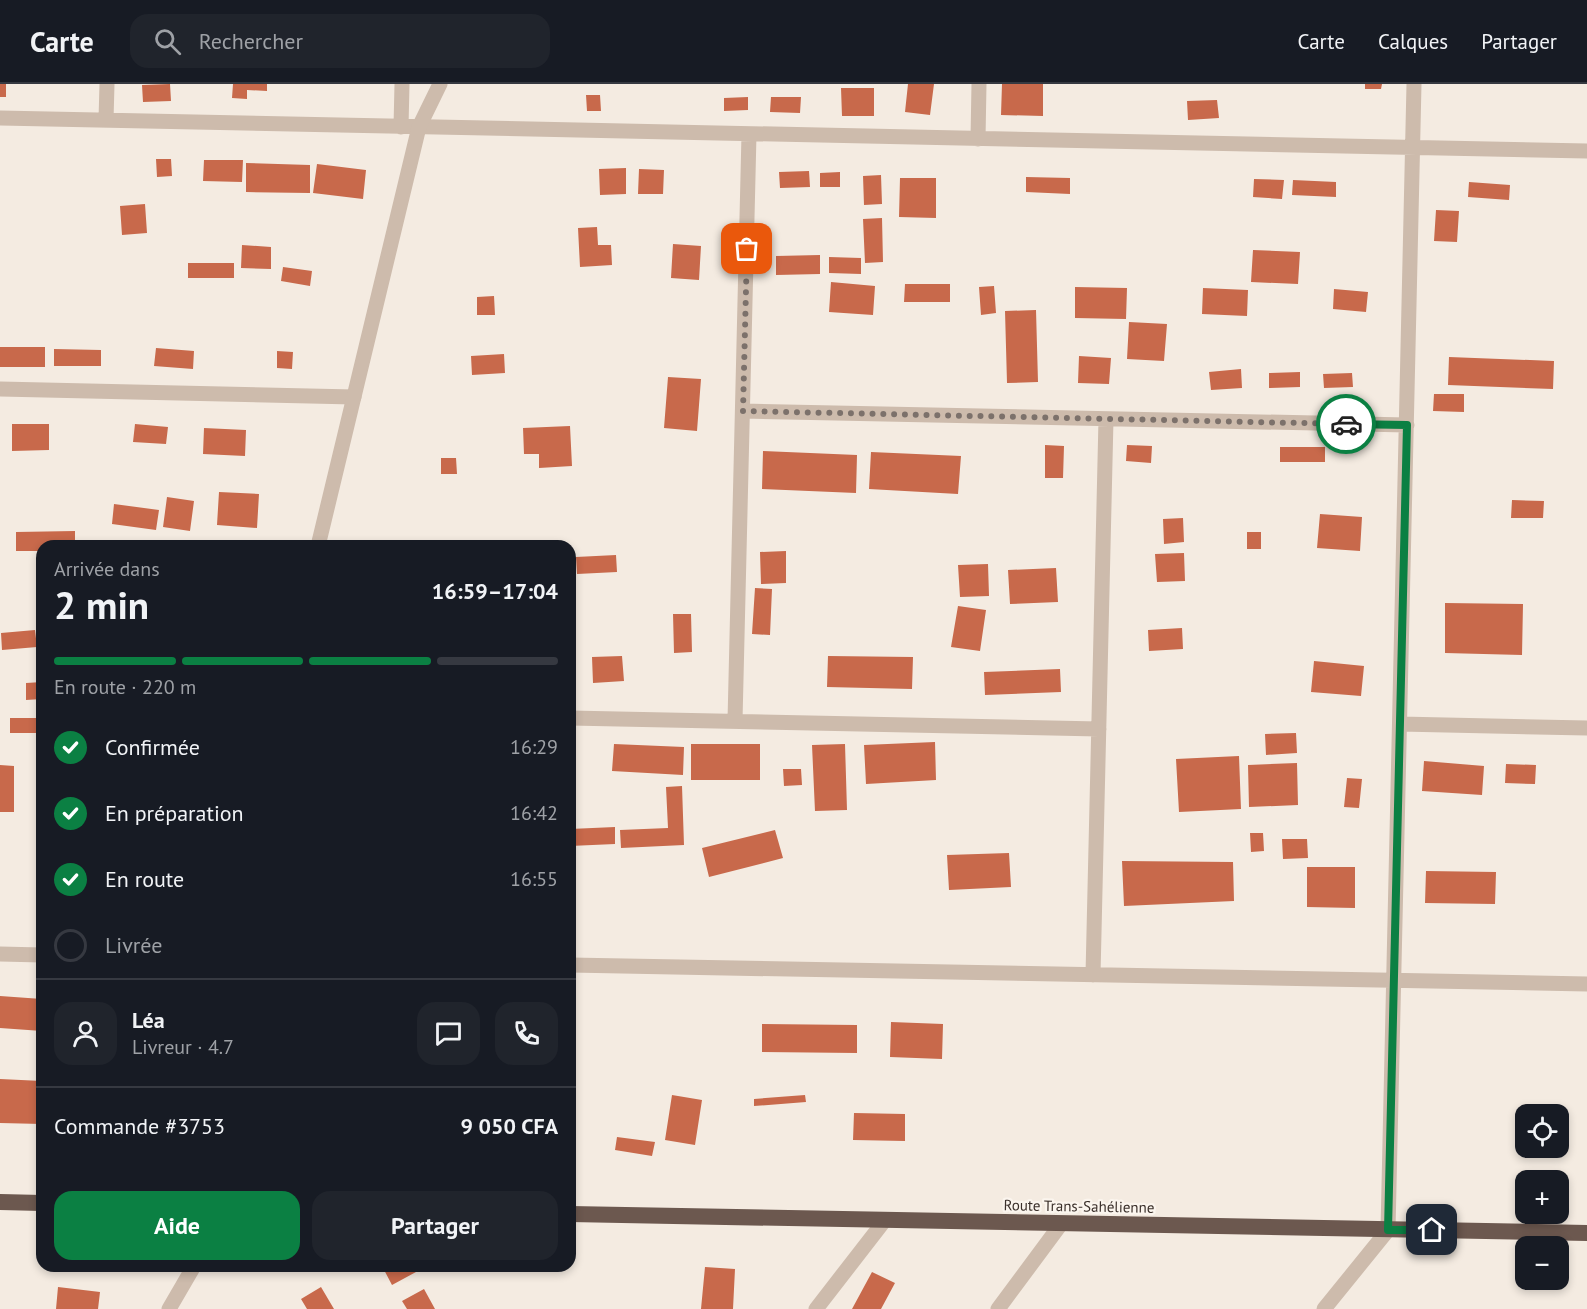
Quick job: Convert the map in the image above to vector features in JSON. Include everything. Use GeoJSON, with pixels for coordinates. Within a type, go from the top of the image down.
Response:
{"type":"FeatureCollection","features":[{"type":"Feature","properties":{"kind":"highway"},"geometry":{"type":"LineString","coordinates":[[0,1202],[36,1203]]}},
{"type":"Feature","properties":{"kind":"highway","name":"Route Trans-Sahélienne"},"geometry":{"type":"LineString","coordinates":[[576,1214],[1587,1233]]}},
{"type":"Feature","properties":{"kind":"street"},"geometry":{"type":"LineString","coordinates":[[106,120],[107,84]]}},
{"type":"Feature","properties":{"kind":"street"},"geometry":{"type":"LineString","coordinates":[[401,127],[402,84]]}},
{"type":"Feature","properties":{"kind":"street"},"geometry":{"type":"LineString","coordinates":[[319,540],[419,127],[440,84]]}},
{"type":"Feature","properties":{"kind":"street"},"geometry":{"type":"LineString","coordinates":[[978,138],[979,84]]}},
{"type":"Feature","properties":{"kind":"street"},"geometry":{"type":"LineString","coordinates":[[1324,1309],[1388,1230],[1414,84]]}},
{"type":"Feature","properties":{"kind":"street"},"geometry":{"type":"LineString","coordinates":[[0,118],[1587,151]]}},
{"type":"Feature","properties":{"kind":"street"},"geometry":{"type":"LineString","coordinates":[[735,721],[749,134]]}},
{"type":"Feature","properties":{"kind":"street"},"geometry":{"type":"LineString","coordinates":[[0,389],[354,397]]}},
{"type":"Feature","properties":{"kind":"street"},"geometry":{"type":"LineString","coordinates":[[743,411],[1407,425]]}},
{"type":"Feature","properties":{"kind":"street"},"geometry":{"type":"LineString","coordinates":[[1094,975],[1106,419]]}},
{"type":"Feature","properties":{"kind":"street"},"geometry":{"type":"LineString","coordinates":[[576,718],[1099,729]]}},
{"type":"Feature","properties":{"kind":"street"},"geometry":{"type":"LineString","coordinates":[[1400,724],[1587,728]]}},
{"type":"Feature","properties":{"kind":"street"},"geometry":{"type":"LineString","coordinates":[[0,954],[36,955]]}},
{"type":"Feature","properties":{"kind":"street"},"geometry":{"type":"LineString","coordinates":[[576,965],[1587,984]]}},
{"type":"Feature","properties":{"kind":"street"},"geometry":{"type":"LineString","coordinates":[[816,1309],[885,1220]]}},
{"type":"Feature","properties":{"kind":"street"},"geometry":{"type":"LineString","coordinates":[[998,1309],[1061,1224]]}},
{"type":"Feature","properties":{"kind":"street"},"geometry":{"type":"LineString","coordinates":[[169,1309],[191,1272]]}},
{"type":"Feature","properties":{"kind":"building"},"geometry":{"type":"Polygon","coordinates":[[[0,84],[6,84],[6,97],[0,97],[0,84]]]}},
{"type":"Feature","properties":{"kind":"building"},"geometry":{"type":"Polygon","coordinates":[[[170,84],[171,101],[143,102],[142,85],[170,84]]]}},
{"type":"Feature","properties":{"kind":"building"},"geometry":{"type":"Polygon","coordinates":[[[233,84],[267,84],[267,91],[247,90],[247,99],[232,98],[233,84]]]}},
{"type":"Feature","properties":{"kind":"building"},"geometry":{"type":"Polygon","coordinates":[[[908,84],[934,84],[930,115],[905,112],[908,84]]]}},
{"type":"Feature","properties":{"kind":"building"},"geometry":{"type":"Polygon","coordinates":[[[1002,84],[1043,84],[1043,116],[1001,115],[1002,84]]]}},
{"type":"Feature","properties":{"kind":"building"},"geometry":{"type":"Polygon","coordinates":[[[1365,84],[1382,84],[1381,89],[1365,89],[1365,84]]]}},
{"type":"Feature","properties":{"kind":"building"},"geometry":{"type":"Polygon","coordinates":[[[841,88],[874,88],[874,116],[842,116],[841,88]]]}},
{"type":"Feature","properties":{"kind":"building"},"geometry":{"type":"Polygon","coordinates":[[[586,95],[600,95],[601,111],[587,111],[586,95]]]}},
{"type":"Feature","properties":{"kind":"building"},"geometry":{"type":"Polygon","coordinates":[[[748,97],[748,110],[724,111],[724,98],[748,97]]]}},
{"type":"Feature","properties":{"kind":"building"},"geometry":{"type":"Polygon","coordinates":[[[771,97],[801,97],[800,113],[770,112],[771,97]]]}},
{"type":"Feature","properties":{"kind":"building"},"geometry":{"type":"Polygon","coordinates":[[[1217,100],[1219,118],[1188,120],[1187,101],[1217,100]]]}},
{"type":"Feature","properties":{"kind":"building"},"geometry":{"type":"Polygon","coordinates":[[[156,159],[171,159],[172,176],[157,177],[156,159]]]}},
{"type":"Feature","properties":{"kind":"building"},"geometry":{"type":"Polygon","coordinates":[[[204,160],[243,160],[242,182],[203,181],[204,160]]]}},
{"type":"Feature","properties":{"kind":"building"},"geometry":{"type":"Polygon","coordinates":[[[246,163],[310,165],[310,193],[246,192],[246,163]]]}},
{"type":"Feature","properties":{"kind":"building"},"geometry":{"type":"Polygon","coordinates":[[[317,164],[366,170],[363,199],[313,193],[317,164]]]}},
{"type":"Feature","properties":{"kind":"building"},"geometry":{"type":"Polygon","coordinates":[[[626,168],[626,194],[600,195],[599,169],[626,168]]]}},
{"type":"Feature","properties":{"kind":"building"},"geometry":{"type":"Polygon","coordinates":[[[639,169],[664,170],[663,194],[638,194],[639,169]]]}},
{"type":"Feature","properties":{"kind":"building"},"geometry":{"type":"Polygon","coordinates":[[[809,171],[810,187],[780,188],[779,172],[809,171]]]}},
{"type":"Feature","properties":{"kind":"building"},"geometry":{"type":"Polygon","coordinates":[[[840,172],[840,187],[820,187],[820,173],[840,172]]]}},
{"type":"Feature","properties":{"kind":"building"},"geometry":{"type":"Polygon","coordinates":[[[881,175],[882,204],[864,205],[863,176],[881,175]]]}},
{"type":"Feature","properties":{"kind":"building"},"geometry":{"type":"Polygon","coordinates":[[[1026,177],[1070,178],[1070,194],[1026,192],[1026,177]]]}},
{"type":"Feature","properties":{"kind":"building"},"geometry":{"type":"Polygon","coordinates":[[[900,178],[936,178],[936,218],[899,217],[900,178]]]}},
{"type":"Feature","properties":{"kind":"building"},"geometry":{"type":"Polygon","coordinates":[[[1254,179],[1284,180],[1282,199],[1253,197],[1254,179]]]}},
{"type":"Feature","properties":{"kind":"building"},"geometry":{"type":"Polygon","coordinates":[[[1293,180],[1336,182],[1336,197],[1292,195],[1293,180]]]}},
{"type":"Feature","properties":{"kind":"building"},"geometry":{"type":"Polygon","coordinates":[[[1469,182],[1510,185],[1509,200],[1468,197],[1469,182]]]}},
{"type":"Feature","properties":{"kind":"building"},"geometry":{"type":"Polygon","coordinates":[[[145,204],[147,233],[122,235],[120,206],[145,204]]]}},
{"type":"Feature","properties":{"kind":"building"},"geometry":{"type":"Polygon","coordinates":[[[1436,210],[1459,211],[1457,242],[1434,241],[1436,210]]]}},
{"type":"Feature","properties":{"kind":"building"},"geometry":{"type":"Polygon","coordinates":[[[882,218],[883,262],[865,263],[863,219],[882,218]]]}},
{"type":"Feature","properties":{"kind":"building"},"geometry":{"type":"Polygon","coordinates":[[[597,227],[598,245],[611,245],[612,265],[580,267],[578,228],[597,227]]]}},
{"type":"Feature","properties":{"kind":"building"},"geometry":{"type":"Polygon","coordinates":[[[673,244],[701,246],[699,280],[671,278],[673,244]]]}},
{"type":"Feature","properties":{"kind":"building"},"geometry":{"type":"Polygon","coordinates":[[[242,245],[271,247],[271,269],[241,268],[242,245]]]}},
{"type":"Feature","properties":{"kind":"building"},"geometry":{"type":"Polygon","coordinates":[[[1253,250],[1300,252],[1298,284],[1251,282],[1253,250]]]}},
{"type":"Feature","properties":{"kind":"building"},"geometry":{"type":"Polygon","coordinates":[[[820,255],[820,274],[776,275],[776,256],[820,255]]]}},
{"type":"Feature","properties":{"kind":"building"},"geometry":{"type":"Polygon","coordinates":[[[829,257],[861,258],[861,274],[829,273],[829,257]]]}},
{"type":"Feature","properties":{"kind":"building"},"geometry":{"type":"Polygon","coordinates":[[[188,263],[234,263],[234,278],[188,278],[188,263]]]}},
{"type":"Feature","properties":{"kind":"building"},"geometry":{"type":"Polygon","coordinates":[[[283,267],[312,271],[310,286],[281,281],[283,267]]]}},
{"type":"Feature","properties":{"kind":"building"},"geometry":{"type":"Polygon","coordinates":[[[831,282],[875,286],[873,315],[829,312],[831,282]]]}},
{"type":"Feature","properties":{"kind":"building"},"geometry":{"type":"Polygon","coordinates":[[[905,284],[950,284],[950,302],[904,302],[905,284]]]}},
{"type":"Feature","properties":{"kind":"building"},"geometry":{"type":"Polygon","coordinates":[[[994,286],[996,313],[981,315],[979,287],[994,286]]]}},
{"type":"Feature","properties":{"kind":"building"},"geometry":{"type":"Polygon","coordinates":[[[1075,287],[1127,288],[1126,319],[1075,318],[1075,287]]]}},
{"type":"Feature","properties":{"kind":"building"},"geometry":{"type":"Polygon","coordinates":[[[1203,288],[1248,290],[1247,316],[1202,314],[1203,288]]]}},
{"type":"Feature","properties":{"kind":"building"},"geometry":{"type":"Polygon","coordinates":[[[1334,289],[1368,292],[1366,312],[1333,309],[1334,289]]]}},
{"type":"Feature","properties":{"kind":"building"},"geometry":{"type":"Polygon","coordinates":[[[494,296],[495,315],[477,315],[477,297],[494,296]]]}},
{"type":"Feature","properties":{"kind":"building"},"geometry":{"type":"Polygon","coordinates":[[[1036,310],[1038,382],[1007,383],[1005,311],[1036,310]]]}},
{"type":"Feature","properties":{"kind":"building"},"geometry":{"type":"Polygon","coordinates":[[[1129,322],[1167,324],[1164,361],[1127,359],[1129,322]]]}},
{"type":"Feature","properties":{"kind":"building"},"geometry":{"type":"Polygon","coordinates":[[[0,347],[45,347],[45,367],[0,367],[0,347]]]}},
{"type":"Feature","properties":{"kind":"building"},"geometry":{"type":"Polygon","coordinates":[[[156,348],[194,351],[193,369],[154,366],[156,348]]]}},
{"type":"Feature","properties":{"kind":"building"},"geometry":{"type":"Polygon","coordinates":[[[54,349],[101,350],[101,366],[54,366],[54,349]]]}},
{"type":"Feature","properties":{"kind":"building"},"geometry":{"type":"Polygon","coordinates":[[[277,351],[293,352],[292,369],[277,368],[277,351]]]}},
{"type":"Feature","properties":{"kind":"building"},"geometry":{"type":"Polygon","coordinates":[[[504,354],[505,373],[472,375],[471,356],[504,354]]]}},
{"type":"Feature","properties":{"kind":"building"},"geometry":{"type":"Polygon","coordinates":[[[1079,356],[1111,358],[1109,384],[1078,383],[1079,356]]]}},
{"type":"Feature","properties":{"kind":"building"},"geometry":{"type":"Polygon","coordinates":[[[1449,357],[1554,361],[1553,389],[1448,385],[1449,357]]]}},
{"type":"Feature","properties":{"kind":"building"},"geometry":{"type":"Polygon","coordinates":[[[1241,369],[1242,388],[1211,390],[1209,372],[1241,369]]]}},
{"type":"Feature","properties":{"kind":"building"},"geometry":{"type":"Polygon","coordinates":[[[1300,372],[1300,387],[1269,388],[1269,373],[1300,372]]]}},
{"type":"Feature","properties":{"kind":"building"},"geometry":{"type":"Polygon","coordinates":[[[1352,373],[1353,387],[1324,388],[1323,374],[1352,373]]]}},
{"type":"Feature","properties":{"kind":"building"},"geometry":{"type":"Polygon","coordinates":[[[668,377],[701,379],[697,431],[664,428],[668,377]]]}},
{"type":"Feature","properties":{"kind":"building"},"geometry":{"type":"Polygon","coordinates":[[[1434,394],[1464,394],[1464,412],[1433,411],[1434,394]]]}},
{"type":"Feature","properties":{"kind":"building"},"geometry":{"type":"Polygon","coordinates":[[[12,424],[49,424],[49,450],[12,451],[12,424]]]}},
{"type":"Feature","properties":{"kind":"building"},"geometry":{"type":"Polygon","coordinates":[[[135,424],[168,427],[166,444],[133,442],[135,424]]]}},
{"type":"Feature","properties":{"kind":"building"},"geometry":{"type":"Polygon","coordinates":[[[570,426],[572,466],[539,468],[539,454],[524,454],[523,428],[570,426]]]}},
{"type":"Feature","properties":{"kind":"building"},"geometry":{"type":"Polygon","coordinates":[[[204,428],[246,430],[245,456],[203,454],[204,428]]]}},
{"type":"Feature","properties":{"kind":"building"},"geometry":{"type":"Polygon","coordinates":[[[1045,445],[1064,446],[1063,478],[1045,478],[1045,445]]]}},
{"type":"Feature","properties":{"kind":"building"},"geometry":{"type":"Polygon","coordinates":[[[1127,445],[1152,446],[1151,463],[1126,461],[1127,445]]]}},
{"type":"Feature","properties":{"kind":"building"},"geometry":{"type":"Polygon","coordinates":[[[1280,447],[1325,447],[1325,462],[1280,462],[1280,447]]]}},
{"type":"Feature","properties":{"kind":"building"},"geometry":{"type":"Polygon","coordinates":[[[763,451],[857,455],[856,493],[762,489],[763,451]]]}},
{"type":"Feature","properties":{"kind":"building"},"geometry":{"type":"Polygon","coordinates":[[[871,452],[961,456],[958,494],[869,489],[871,452]]]}},
{"type":"Feature","properties":{"kind":"building"},"geometry":{"type":"Polygon","coordinates":[[[441,458],[456,458],[457,474],[441,474],[441,458]]]}},
{"type":"Feature","properties":{"kind":"building"},"geometry":{"type":"Polygon","coordinates":[[[219,492],[259,494],[257,528],[217,525],[219,492]]]}},
{"type":"Feature","properties":{"kind":"building"},"geometry":{"type":"Polygon","coordinates":[[[167,497],[194,501],[190,531],[163,527],[167,497]]]}},
{"type":"Feature","properties":{"kind":"building"},"geometry":{"type":"Polygon","coordinates":[[[1512,500],[1544,501],[1543,518],[1511,518],[1512,500]]]}},
{"type":"Feature","properties":{"kind":"building"},"geometry":{"type":"Polygon","coordinates":[[[114,504],[159,510],[156,530],[112,524],[114,504]]]}},
{"type":"Feature","properties":{"kind":"building"},"geometry":{"type":"Polygon","coordinates":[[[1320,514],[1362,517],[1360,551],[1317,548],[1320,514]]]}},
{"type":"Feature","properties":{"kind":"building"},"geometry":{"type":"Polygon","coordinates":[[[1183,518],[1184,542],[1164,544],[1163,519],[1183,518]]]}},
{"type":"Feature","properties":{"kind":"building"},"geometry":{"type":"Polygon","coordinates":[[[75,531],[75,540],[36,540],[36,551],[16,551],[16,532],[75,531]]]}},
{"type":"Feature","properties":{"kind":"building"},"geometry":{"type":"Polygon","coordinates":[[[1247,532],[1261,532],[1261,549],[1247,549],[1247,532]]]}},
{"type":"Feature","properties":{"kind":"building"},"geometry":{"type":"Polygon","coordinates":[[[786,551],[786,583],[761,584],[760,552],[786,551]]]}},
{"type":"Feature","properties":{"kind":"building"},"geometry":{"type":"Polygon","coordinates":[[[1184,553],[1185,581],[1157,582],[1155,554],[1184,553]]]}},
{"type":"Feature","properties":{"kind":"building"},"geometry":{"type":"Polygon","coordinates":[[[616,555],[617,572],[577,574],[576,557],[616,555]]]}},
{"type":"Feature","properties":{"kind":"building"},"geometry":{"type":"Polygon","coordinates":[[[988,564],[989,596],[960,597],[958,565],[988,564]]]}},
{"type":"Feature","properties":{"kind":"building"},"geometry":{"type":"Polygon","coordinates":[[[1056,568],[1058,602],[1010,604],[1008,570],[1056,568]]]}},
{"type":"Feature","properties":{"kind":"building"},"geometry":{"type":"Polygon","coordinates":[[[755,588],[772,589],[770,635],[752,634],[755,588]]]}},
{"type":"Feature","properties":{"kind":"building"},"geometry":{"type":"Polygon","coordinates":[[[1445,603],[1523,604],[1522,655],[1445,653],[1445,603]]]}},
{"type":"Feature","properties":{"kind":"building"},"geometry":{"type":"Polygon","coordinates":[[[958,606],[986,610],[980,651],[951,647],[958,606]]]}},
{"type":"Feature","properties":{"kind":"building"},"geometry":{"type":"Polygon","coordinates":[[[673,614],[691,614],[692,652],[674,653],[673,614]]]}},
{"type":"Feature","properties":{"kind":"building"},"geometry":{"type":"Polygon","coordinates":[[[1182,628],[1183,649],[1149,651],[1148,630],[1182,628]]]}},
{"type":"Feature","properties":{"kind":"building"},"geometry":{"type":"Polygon","coordinates":[[[35,630],[36,647],[2,650],[1,633],[35,630]]]}},
{"type":"Feature","properties":{"kind":"building"},"geometry":{"type":"Polygon","coordinates":[[[622,656],[624,681],[593,683],[592,657],[622,656]]]}},
{"type":"Feature","properties":{"kind":"building"},"geometry":{"type":"Polygon","coordinates":[[[828,656],[913,657],[912,689],[827,687],[828,656]]]}},
{"type":"Feature","properties":{"kind":"building"},"geometry":{"type":"Polygon","coordinates":[[[1314,661],[1364,666],[1361,696],[1311,692],[1314,661]]]}},
{"type":"Feature","properties":{"kind":"building"},"geometry":{"type":"Polygon","coordinates":[[[1060,669],[1061,692],[985,695],[984,672],[1060,669]]]}},
{"type":"Feature","properties":{"kind":"building"},"geometry":{"type":"Polygon","coordinates":[[[36,682],[36,699],[26,700],[26,683],[36,682]]]}},
{"type":"Feature","properties":{"kind":"building"},"geometry":{"type":"Polygon","coordinates":[[[10,718],[36,718],[36,733],[10,733],[10,718]]]}},
{"type":"Feature","properties":{"kind":"building"},"geometry":{"type":"Polygon","coordinates":[[[1296,733],[1297,753],[1266,755],[1265,734],[1296,733]]]}},
{"type":"Feature","properties":{"kind":"building"},"geometry":{"type":"Polygon","coordinates":[[[935,742],[936,780],[866,784],[864,745],[935,742]]]}},
{"type":"Feature","properties":{"kind":"building"},"geometry":{"type":"Polygon","coordinates":[[[614,744],[684,747],[683,775],[612,771],[614,744]]]}},
{"type":"Feature","properties":{"kind":"building"},"geometry":{"type":"Polygon","coordinates":[[[691,744],[760,744],[760,780],[691,780],[691,744]]]}},
{"type":"Feature","properties":{"kind":"building"},"geometry":{"type":"Polygon","coordinates":[[[845,744],[847,810],[815,811],[812,745],[845,744]]]}},
{"type":"Feature","properties":{"kind":"building"},"geometry":{"type":"Polygon","coordinates":[[[1239,756],[1241,809],[1179,812],[1176,759],[1239,756]]]}},
{"type":"Feature","properties":{"kind":"building"},"geometry":{"type":"Polygon","coordinates":[[[1424,761],[1484,766],[1482,795],[1422,791],[1424,761]]]}},
{"type":"Feature","properties":{"kind":"building"},"geometry":{"type":"Polygon","coordinates":[[[1297,763],[1298,805],[1249,807],[1248,765],[1297,763]]]}},
{"type":"Feature","properties":{"kind":"building"},"geometry":{"type":"Polygon","coordinates":[[[1506,764],[1536,765],[1535,784],[1505,783],[1506,764]]]}},
{"type":"Feature","properties":{"kind":"building"},"geometry":{"type":"Polygon","coordinates":[[[0,765],[14,766],[14,812],[0,812],[0,765]]]}},
{"type":"Feature","properties":{"kind":"building"},"geometry":{"type":"Polygon","coordinates":[[[783,769],[801,769],[802,785],[784,786],[783,769]]]}},
{"type":"Feature","properties":{"kind":"building"},"geometry":{"type":"Polygon","coordinates":[[[1347,778],[1362,779],[1359,808],[1344,807],[1347,778]]]}},
{"type":"Feature","properties":{"kind":"building"},"geometry":{"type":"Polygon","coordinates":[[[682,786],[684,845],[621,848],[620,830],[668,828],[666,787],[682,786]]]}},
{"type":"Feature","properties":{"kind":"building"},"geometry":{"type":"Polygon","coordinates":[[[615,827],[615,844],[576,846],[576,829],[615,827]]]}},
{"type":"Feature","properties":{"kind":"building"},"geometry":{"type":"Polygon","coordinates":[[[775,830],[783,858],[709,877],[702,848],[775,830]]]}},
{"type":"Feature","properties":{"kind":"building"},"geometry":{"type":"Polygon","coordinates":[[[1250,833],[1263,833],[1264,851],[1251,852],[1250,833]]]}},
{"type":"Feature","properties":{"kind":"building"},"geometry":{"type":"Polygon","coordinates":[[[1282,839],[1307,839],[1308,858],[1283,859],[1282,839]]]}},
{"type":"Feature","properties":{"kind":"building"},"geometry":{"type":"Polygon","coordinates":[[[1009,853],[1011,887],[949,890],[947,855],[1009,853]]]}},
{"type":"Feature","properties":{"kind":"building"},"geometry":{"type":"Polygon","coordinates":[[[1122,861],[1233,862],[1234,901],[1124,906],[1122,861]]]}},
{"type":"Feature","properties":{"kind":"building"},"geometry":{"type":"Polygon","coordinates":[[[1307,867],[1355,867],[1355,908],[1307,907],[1307,867]]]}},
{"type":"Feature","properties":{"kind":"building"},"geometry":{"type":"Polygon","coordinates":[[[1426,871],[1496,872],[1495,904],[1425,903],[1426,871]]]}},
{"type":"Feature","properties":{"kind":"building"},"geometry":{"type":"Polygon","coordinates":[[[0,996],[36,999],[36,1031],[0,1028],[0,996]]]}},
{"type":"Feature","properties":{"kind":"building"},"geometry":{"type":"Polygon","coordinates":[[[891,1022],[943,1024],[942,1059],[890,1057],[891,1022]]]}},
{"type":"Feature","properties":{"kind":"building"},"geometry":{"type":"Polygon","coordinates":[[[762,1024],[857,1025],[857,1053],[762,1052],[762,1024]]]}},
{"type":"Feature","properties":{"kind":"building"},"geometry":{"type":"Polygon","coordinates":[[[0,1079],[36,1081],[36,1124],[0,1123],[0,1079]]]}},
{"type":"Feature","properties":{"kind":"building"},"geometry":{"type":"Polygon","coordinates":[[[672,1095],[702,1100],[695,1145],[665,1140],[672,1095]]]}},
{"type":"Feature","properties":{"kind":"building"},"geometry":{"type":"Polygon","coordinates":[[[805,1095],[806,1102],[754,1106],[754,1099],[805,1095]]]}},
{"type":"Feature","properties":{"kind":"building"},"geometry":{"type":"Polygon","coordinates":[[[854,1113],[905,1114],[905,1141],[853,1140],[854,1113]]]}},
{"type":"Feature","properties":{"kind":"building"},"geometry":{"type":"Polygon","coordinates":[[[617,1137],[655,1142],[652,1156],[615,1150],[617,1137]]]}},
{"type":"Feature","properties":{"kind":"building"},"geometry":{"type":"Polygon","coordinates":[[[705,1267],[735,1269],[733,1309],[701,1309],[705,1267]]]}},
{"type":"Feature","properties":{"kind":"building"},"geometry":{"type":"Polygon","coordinates":[[[385,1272],[416,1272],[392,1285],[385,1272]]]}},
{"type":"Feature","properties":{"kind":"building"},"geometry":{"type":"Polygon","coordinates":[[[872,1272],[895,1283],[881,1309],[852,1309],[872,1272]]]}},
{"type":"Feature","properties":{"kind":"building"},"geometry":{"type":"Polygon","coordinates":[[[58,1287],[100,1292],[98,1309],[56,1309],[58,1287]]]}},
{"type":"Feature","properties":{"kind":"building"},"geometry":{"type":"Polygon","coordinates":[[[321,1287],[334,1309],[307,1309],[301,1299],[321,1287]]]}},
{"type":"Feature","properties":{"kind":"building"},"geometry":{"type":"Polygon","coordinates":[[[424,1289],[435,1309],[407,1309],[402,1301],[424,1289]]]}},
{"type":"Feature","properties":{"kind":"way so far"},"geometry":{"type":"LineString","coordinates":[[747,249],[743,411],[1346,424]]}},
{"type":"Feature","properties":{"kind":"route"},"geometry":{"type":"LineString","coordinates":[[1346,424],[1407,425],[1388,1230],[1432,1230]]}}]}
